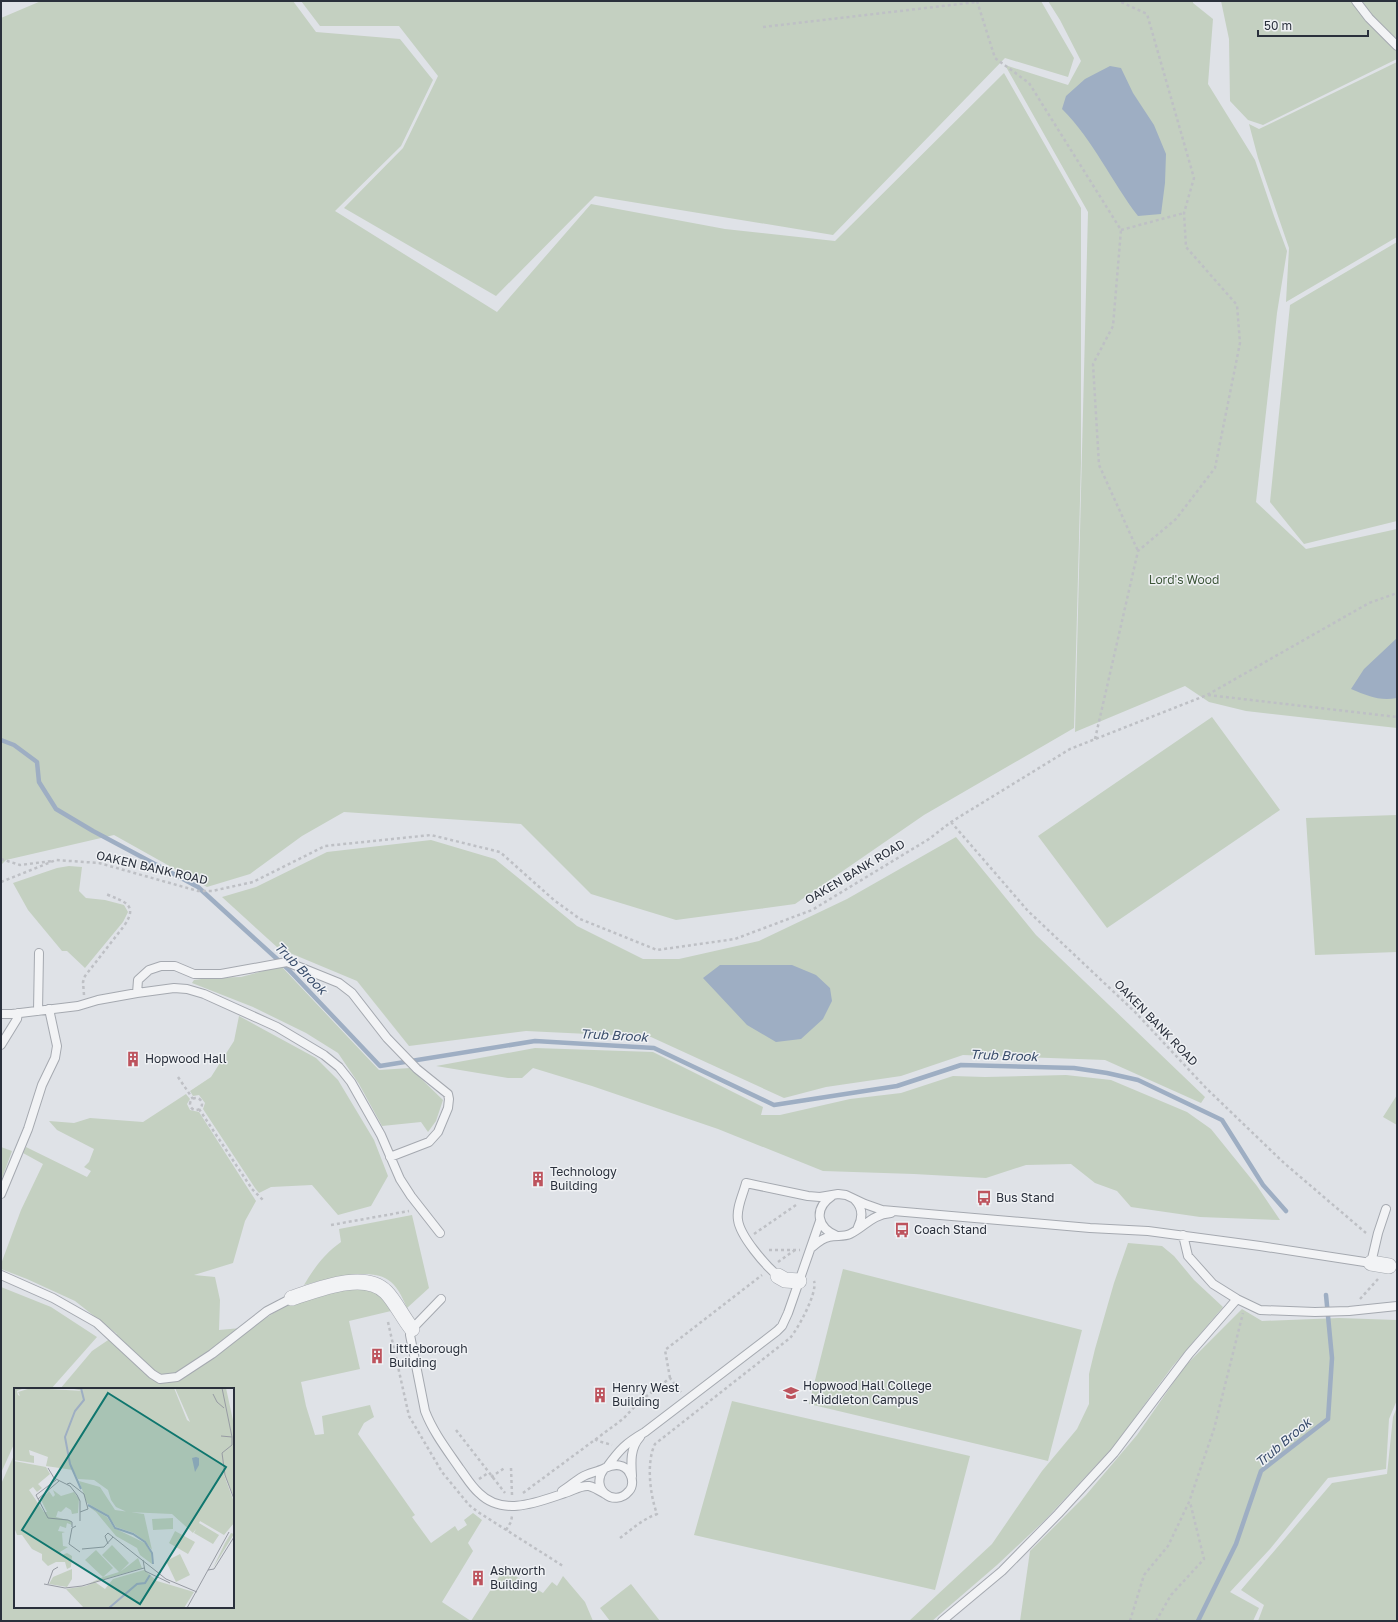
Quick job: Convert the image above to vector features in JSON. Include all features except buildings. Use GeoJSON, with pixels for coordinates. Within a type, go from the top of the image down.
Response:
{"type":"FeatureCollection","features":[{"type":"Feature","properties":{"kind":"street"},"geometry":{"type":"LineString","coordinates":[[1371,1263],[1393,1267]]}},
{"type":"Feature","properties":{"kind":"street"},"geometry":{"type":"LineString","coordinates":[[773,1272],[785,1280],[805,1279]]}},
{"type":"Feature","properties":{"kind":"street"},"geometry":{"type":"LineString","coordinates":[[292,1298],[341,1284],[366,1282],[374,1284],[387,1292],[412,1329]]}},
{"type":"Feature","properties":{"kind":"lane"},"geometry":{"type":"LineString","coordinates":[[1356,1],[1369,18],[1397,46]]}},
{"type":"Feature","properties":{"kind":"lane"},"geometry":{"type":"LineString","coordinates":[[38,1011],[39,952]]}},
{"type":"Feature","properties":{"kind":"lane"},"geometry":{"type":"LineString","coordinates":[[137,993],[138,980],[149,970],[161,966],[175,966],[194,974],[221,974],[287,962],[339,983],[352,993],[387,1038],[431,1082],[445,1091],[449,1099],[448,1108],[438,1132],[429,1142],[390,1157]]}},
{"type":"Feature","properties":{"kind":"lane"},"geometry":{"type":"LineString","coordinates":[[1,1014],[38,1011],[86,1004],[137,993],[174,988],[204,994],[277,1027],[324,1055],[339,1067],[351,1082],[381,1135],[400,1179],[440,1232]]}},
{"type":"Feature","properties":{"kind":"lane"},"geometry":{"type":"LineString","coordinates":[[1,1194],[28,1129],[42,1085],[55,1058],[57,1046],[49,1009]]}},
{"type":"Feature","properties":{"kind":"lane"},"geometry":{"type":"LineString","coordinates":[[1,1045],[17,1019],[18,1013]]}},
{"type":"Feature","properties":{"kind":"lane"},"geometry":{"type":"LineString","coordinates":[[773,1272],[740,1228],[738,1219],[739,1209],[746,1183],[808,1196],[832,1196],[838,1194],[846,1195],[882,1210],[1090,1228],[1148,1231],[1371,1263],[1386,1209]]}},
{"type":"Feature","properties":{"kind":"lane"},"geometry":{"type":"LineString","coordinates":[[808,1196],[816,1203],[820,1211]]}},
{"type":"Feature","properties":{"kind":"lane"},"geometry":{"type":"LineString","coordinates":[[605,1494],[599,1485],[599,1479],[605,1468],[621,1448],[645,1432],[777,1332],[785,1320],[805,1279],[810,1249],[820,1221],[820,1211],[822,1205],[832,1196]]}},
{"type":"Feature","properties":{"kind":"lane"},"geometry":{"type":"LineString","coordinates":[[853,1198],[861,1209],[861,1221],[858,1228]]}},
{"type":"Feature","properties":{"kind":"lane"},"geometry":{"type":"LineString","coordinates":[[810,1249],[828,1237],[845,1236],[852,1233],[876,1217],[909,1212]]}},
{"type":"Feature","properties":{"kind":"lane"},"geometry":{"type":"LineString","coordinates":[[820,1221],[829,1233],[837,1236]]}},
{"type":"Feature","properties":{"kind":"lane"},"geometry":{"type":"LineString","coordinates":[[1183,1235],[1188,1256],[1213,1284],[1240,1301],[1260,1310],[1349,1312],[1397,1306]]}},
{"type":"Feature","properties":{"kind":"lane"},"geometry":{"type":"LineString","coordinates":[[1,1275],[53,1298],[97,1324],[152,1374],[160,1378],[177,1377],[191,1369],[267,1311],[292,1298]]}},
{"type":"Feature","properties":{"kind":"lane"},"geometry":{"type":"LineString","coordinates":[[440,1299],[412,1329],[410,1335],[426,1411],[430,1422],[447,1451],[473,1487],[485,1498],[504,1506],[528,1505],[564,1494],[583,1486],[588,1486],[616,1498],[625,1495],[631,1488],[631,1455],[634,1446],[645,1432]]}},
{"type":"Feature","properties":{"kind":"lane"},"geometry":{"type":"LineString","coordinates":[[942,1621],[1002,1572],[1099,1470],[1114,1453],[1189,1354],[1240,1301]]}},
{"type":"Feature","properties":{"kind":"lane"},"geometry":{"type":"LineString","coordinates":[[552,1498],[581,1477],[612,1465],[623,1466],[632,1476]]}},
{"type":"Feature","properties":{"kind":"path"},"geometry":{"type":"LineString","coordinates":[[1094,740],[1138,551],[1176,519],[1215,468],[1240,343],[1237,305],[1186,248],[1184,213],[1194,178],[1147,14],[1119,1]]}},
{"type":"Feature","properties":{"kind":"path"},"geometry":{"type":"LineString","coordinates":[[763,27],[977,2],[995,58],[1029,83],[1121,230],[1113,326],[1093,364],[1099,465],[1138,551]]}},
{"type":"Feature","properties":{"kind":"path"},"geometry":{"type":"LineString","coordinates":[[1121,230],[1184,213]]}},
{"type":"Feature","properties":{"kind":"path"},"geometry":{"type":"LineString","coordinates":[[951,822],[1070,749],[1208,695],[1369,603],[1397,593]]}},
{"type":"Feature","properties":{"kind":"path"},"geometry":{"type":"LineString","coordinates":[[1208,695],[1397,717]]}},
{"type":"Feature","properties":{"kind":"path","name":"OAKEN BANK ROAD"},"geometry":{"type":"LineString","coordinates":[[1,882],[56,860],[100,863],[198,891],[212,891],[253,882],[325,846],[432,835],[500,852],[555,901],[580,919],[657,950],[734,939],[812,910],[929,839],[951,822],[1028,911],[1135,1012],[1206,1088],[1284,1163],[1376,1241]]}},
{"type":"Feature","properties":{"kind":"path"},"geometry":{"type":"LineString","coordinates":[[1,859],[20,865],[56,860]]}},
{"type":"Feature","properties":{"kind":"path"},"geometry":{"type":"LineString","coordinates":[[86,1004],[83,991],[85,976],[127,922],[131,911],[129,905],[125,902],[106,894]]}},
{"type":"Feature","properties":{"kind":"path"},"geometry":{"type":"LineString","coordinates":[[178,1077],[193,1099]]}},
{"type":"Feature","properties":{"kind":"path"},"geometry":{"type":"LineString","coordinates":[[193,1099],[197,1098],[201,1101],[202,1105],[199,1109]]}},
{"type":"Feature","properties":{"kind":"path"},"geometry":{"type":"LineString","coordinates":[[193,1099],[191,1101],[191,1106],[195,1109],[199,1109],[252,1189],[264,1201]]}},
{"type":"Feature","properties":{"kind":"path"},"geometry":{"type":"LineString","coordinates":[[757,1239],[754,1235],[808,1196]]}},
{"type":"Feature","properties":{"kind":"path"},"geometry":{"type":"LineString","coordinates":[[331,1226],[412,1210],[418,1204]]}},
{"type":"Feature","properties":{"kind":"path"},"geometry":{"type":"LineString","coordinates":[[764,1248],[767,1250],[810,1249]]}},
{"type":"Feature","properties":{"kind":"path"},"geometry":{"type":"LineString","coordinates":[[688,1399],[670,1378],[665,1350],[773,1272],[796,1250]]}},
{"type":"Feature","properties":{"kind":"path"},"geometry":{"type":"LineString","coordinates":[[1349,1312],[1393,1267]]}},
{"type":"Feature","properties":{"kind":"path"},"geometry":{"type":"LineString","coordinates":[[620,1538],[635,1526],[657,1514],[652,1499],[650,1464],[650,1457],[655,1444],[663,1436],[790,1338],[800,1324],[815,1288],[815,1283],[805,1279]]}},
{"type":"Feature","properties":{"kind":"path"},"geometry":{"type":"LineString","coordinates":[[1130,1621],[1144,1576],[1168,1546],[1190,1502],[1214,1429],[1242,1313],[1240,1301]]}},
{"type":"Feature","properties":{"kind":"path"},"geometry":{"type":"LineString","coordinates":[[456,1430],[491,1477],[508,1497],[512,1497],[519,1495],[623,1419],[639,1402],[670,1378]]}},
{"type":"Feature","properties":{"kind":"path"},"geometry":{"type":"LineString","coordinates":[[491,1477],[506,1467]]}},
{"type":"Feature","properties":{"kind":"path"},"geometry":{"type":"LineString","coordinates":[[511,1468],[512,1497]]}},
{"type":"Feature","properties":{"kind":"path"},"geometry":{"type":"LineString","coordinates":[[1156,1621],[1171,1595],[1204,1559],[1190,1502]]}},
{"type":"Feature","properties":{"kind":"path"},"geometry":{"type":"LineString","coordinates":[[506,1530],[563,1566]]}},
{"type":"Feature","properties":{"kind":"green space"},"geometry":{"type":"Polygon","coordinates":[[[41,1],[293,1],[316,32],[400,39],[433,80],[401,146],[335,211],[497,312],[591,204],[725,229],[835,241],[1004,73],[1081,208],[1081,463],[1074,728],[924,815],[795,904],[676,920],[591,894],[521,824],[344,812],[302,836],[250,874],[207,887],[114,835],[6,860],[1,865],[1,18],[41,1]]]}},
{"type":"Feature","properties":{"kind":"green space"},"geometry":{"type":"Polygon","coordinates":[[[301,1],[1041,1],[1074,58],[1068,77],[1005,58],[833,235],[595,196],[496,296],[344,208],[403,148],[438,76],[399,26],[320,26],[301,1]]]}},
{"type":"Feature","properties":{"kind":"green space","name":"Lord's Wood"},"geometry":{"type":"Polygon","coordinates":[[[1048,1],[1193,1],[1193,3],[1213,19],[1208,84],[1255,160],[1287,251],[1277,313],[1256,502],[1306,549],[1397,529],[1397,728],[1246,711],[1209,702],[1185,686],[1075,732],[1088,212],[1005,65],[1068,85],[1081,61],[1060,20],[1048,1]]]}},
{"type":"Feature","properties":{"kind":"green space"},"geometry":{"type":"Polygon","coordinates":[[[1221,1],[1397,1],[1397,59],[1263,125],[1248,120],[1230,101],[1229,39],[1221,1]]]}},
{"type":"Feature","properties":{"kind":"green space"},"geometry":{"type":"Polygon","coordinates":[[[1397,62],[1397,237],[1286,302],[1289,248],[1258,158],[1249,124],[1259,129],[1397,62]]]}},
{"type":"Feature","properties":{"kind":"green space"},"geometry":{"type":"Polygon","coordinates":[[[1397,242],[1397,521],[1304,544],[1270,502],[1290,305],[1397,242]]]}},
{"type":"Feature","properties":{"kind":"green space"},"geometry":{"type":"Polygon","coordinates":[[[1212,717],[1280,810],[1107,928],[1038,836],[1212,717]]]}},
{"type":"Feature","properties":{"kind":"green space"},"geometry":{"type":"Polygon","coordinates":[[[1397,815],[1397,952],[1315,955],[1306,818],[1397,815]]]}},
{"type":"Feature","properties":{"kind":"green space"},"geometry":{"type":"Polygon","coordinates":[[[956,837],[1036,935],[1205,1097],[1201,1103],[1105,1060],[963,1055],[901,1076],[826,1087],[784,1098],[651,1037],[526,1031],[409,1046],[357,981],[278,948],[222,897],[256,887],[327,852],[431,840],[495,859],[577,926],[643,959],[679,959],[759,941],[847,899],[956,837]],[[720,965],[832,1001],[754,965],[720,965]]]}},
{"type":"Feature","properties":{"kind":"green space"},"geometry":{"type":"Polygon","coordinates":[[[69,866],[82,867],[79,891],[86,898],[105,900],[124,905],[128,912],[123,922],[85,968],[67,951],[62,951],[28,910],[13,883],[57,868],[69,866]]]}},
{"type":"Feature","properties":{"kind":"green space"},"geometry":{"type":"Polygon","coordinates":[[[281,966],[379,1070],[410,1068],[443,1100],[436,1121],[428,1132],[421,1122],[382,1126],[359,1084],[338,1053],[306,1033],[253,1007],[192,983],[194,980],[209,978],[241,977],[281,966]]]}},
{"type":"Feature","properties":{"kind":"green space"},"geometry":{"type":"Polygon","coordinates":[[[239,1016],[316,1058],[338,1080],[374,1140],[388,1176],[371,1206],[338,1215],[312,1185],[271,1187],[259,1193],[255,1188],[203,1109],[205,1103],[199,1095],[193,1096],[190,1091],[211,1077],[234,1041],[239,1016]]]}},
{"type":"Feature","properties":{"kind":"green space"},"geometry":{"type":"Polygon","coordinates":[[[535,1048],[653,1052],[763,1107],[761,1115],[780,1115],[850,1099],[901,1093],[953,1076],[985,1077],[1066,1075],[1111,1080],[1187,1112],[1211,1129],[1257,1186],[1280,1220],[1200,1217],[1131,1207],[1117,1191],[1095,1183],[1071,1164],[1026,1165],[986,1178],[823,1171],[718,1129],[592,1086],[533,1068],[522,1078],[508,1078],[436,1066],[535,1048]]]}},
{"type":"Feature","properties":{"kind":"green space"},"geometry":{"type":"Polygon","coordinates":[[[186,1094],[190,1099],[187,1104],[190,1110],[199,1112],[256,1201],[245,1221],[233,1263],[194,1275],[215,1277],[220,1300],[219,1330],[252,1327],[292,1301],[348,1285],[375,1288],[391,1311],[349,1321],[360,1369],[301,1382],[306,1406],[315,1435],[324,1434],[322,1416],[370,1405],[374,1417],[364,1423],[358,1434],[415,1515],[412,1517],[431,1543],[455,1526],[458,1531],[467,1525],[464,1520],[473,1513],[482,1520],[468,1543],[473,1551],[442,1602],[471,1621],[1,1621],[1,1484],[14,1455],[14,1608],[234,1608],[234,1388],[61,1388],[92,1351],[117,1334],[75,1301],[1,1269],[1,1264],[21,1210],[43,1164],[23,1153],[26,1147],[87,1177],[91,1171],[84,1167],[89,1162],[94,1149],[57,1130],[49,1121],[74,1123],[90,1118],[143,1122],[186,1094]]]}},
{"type":"Feature","properties":{"kind":"green space"},"geometry":{"type":"Polygon","coordinates":[[[1397,1095],[1397,1125],[1383,1117],[1397,1095]]]}},
{"type":"Feature","properties":{"kind":"green space"},"geometry":{"type":"Polygon","coordinates":[[[1,1147],[12,1151],[1,1181],[1,1147]]]}},
{"type":"Feature","properties":{"kind":"green space"},"geometry":{"type":"Polygon","coordinates":[[[412,1215],[429,1288],[407,1308],[399,1291],[391,1282],[382,1277],[361,1274],[349,1275],[304,1285],[320,1261],[341,1242],[339,1229],[412,1215]]]}},
{"type":"Feature","properties":{"kind":"green space"},"geometry":{"type":"Polygon","coordinates":[[[1128,1243],[1162,1246],[1174,1256],[1194,1280],[1223,1307],[1172,1367],[1114,1446],[1045,1520],[997,1565],[932,1621],[909,1621],[992,1544],[1042,1471],[1077,1429],[1089,1404],[1089,1374],[1095,1349],[1114,1283],[1128,1243]]]}},
{"type":"Feature","properties":{"kind":"green space"},"geometry":{"type":"Polygon","coordinates":[[[843,1269],[1082,1330],[1048,1461],[809,1404],[843,1269]]]}},
{"type":"Feature","properties":{"kind":"green space"},"geometry":{"type":"Polygon","coordinates":[[[1,1287],[51,1307],[97,1337],[52,1388],[14,1388],[14,1444],[1,1473],[1,1287]]]}},
{"type":"Feature","properties":{"kind":"green space"},"geometry":{"type":"Polygon","coordinates":[[[1242,1309],[1262,1321],[1339,1318],[1397,1320],[1397,1400],[1389,1419],[1386,1469],[1328,1478],[1270,1549],[1230,1592],[1259,1608],[1253,1621],[1020,1621],[1030,1551],[1086,1495],[1137,1435],[1185,1366],[1242,1309]]]}},
{"type":"Feature","properties":{"kind":"green space"},"geometry":{"type":"Polygon","coordinates":[[[732,1401],[970,1456],[935,1590],[694,1535],[732,1401]]]}},
{"type":"Feature","properties":{"kind":"green space"},"geometry":{"type":"Polygon","coordinates":[[[1397,1407],[1397,1621],[1258,1621],[1264,1605],[1241,1590],[1332,1483],[1387,1474],[1393,1417],[1397,1407]]]}},
{"type":"Feature","properties":{"kind":"green space"},"geometry":{"type":"Polygon","coordinates":[[[504,1569],[543,1593],[552,1582],[557,1586],[563,1576],[585,1602],[593,1621],[471,1621],[504,1569]]]}},
{"type":"Feature","properties":{"kind":"green space"},"geometry":{"type":"Polygon","coordinates":[[[631,1584],[660,1621],[610,1621],[600,1608],[631,1584]]]}},
{"type":"Feature","properties":{"kind":"water"},"geometry":{"type":"Polygon","coordinates":[[[1110,66],[1121,68],[1133,93],[1154,125],[1166,154],[1165,183],[1161,214],[1138,216],[1128,203],[1084,134],[1062,109],[1066,96],[1085,79],[1110,66]]]}},
{"type":"Feature","properties":{"kind":"water"},"geometry":{"type":"Polygon","coordinates":[[[1397,638],[1397,698],[1385,699],[1368,696],[1351,689],[1364,669],[1397,638]]]}},
{"type":"Feature","properties":{"kind":"water"},"geometry":{"type":"Polygon","coordinates":[[[720,965],[792,965],[816,975],[830,988],[832,1001],[823,1019],[801,1039],[776,1042],[747,1025],[703,978],[720,965]]]}},
{"type":"Feature","properties":{"kind":"waterway","name":"Trub Brook"},"geometry":{"type":"LineString","coordinates":[[1,740],[14,745],[37,762],[39,782],[56,809],[93,831],[198,887],[288,969],[380,1066],[535,1041],[654,1048],[774,1105],[897,1086],[961,1065],[1074,1068],[1107,1073],[1138,1080],[1222,1120],[1263,1185],[1286,1211]]}},
{"type":"Feature","properties":{"kind":"waterway","name":"Trub Brook"},"geometry":{"type":"LineString","coordinates":[[1198,1621],[1236,1544],[1261,1471],[1328,1419],[1332,1358],[1326,1295]]}},
{"type":"Feature","properties":{"kind":"place","name":"Hopwood Hall"},"geometry":{"type":"Point","coordinates":[133,1059]}},
{"type":"Feature","properties":{"kind":"place","name":"Technology Building"},"geometry":{"type":"Point","coordinates":[538,1179]}},
{"type":"Feature","properties":{"kind":"place","name":"Bus Stand"},"geometry":{"type":"Point","coordinates":[984,1198]}},
{"type":"Feature","properties":{"kind":"place","name":"Coach Stand"},"geometry":{"type":"Point","coordinates":[902,1230]}},
{"type":"Feature","properties":{"kind":"place","name":"Littleborough Building"},"geometry":{"type":"Point","coordinates":[377,1356]}},
{"type":"Feature","properties":{"kind":"place","name":"Hopwood Hall College - Middleton Campus"},"geometry":{"type":"Point","coordinates":[791,1393]}},
{"type":"Feature","properties":{"kind":"place","name":"Henry West Building"},"geometry":{"type":"Point","coordinates":[600,1395]}},
{"type":"Feature","properties":{"kind":"place","name":"Ashworth Building"},"geometry":{"type":"Point","coordinates":[478,1578]}}]}
